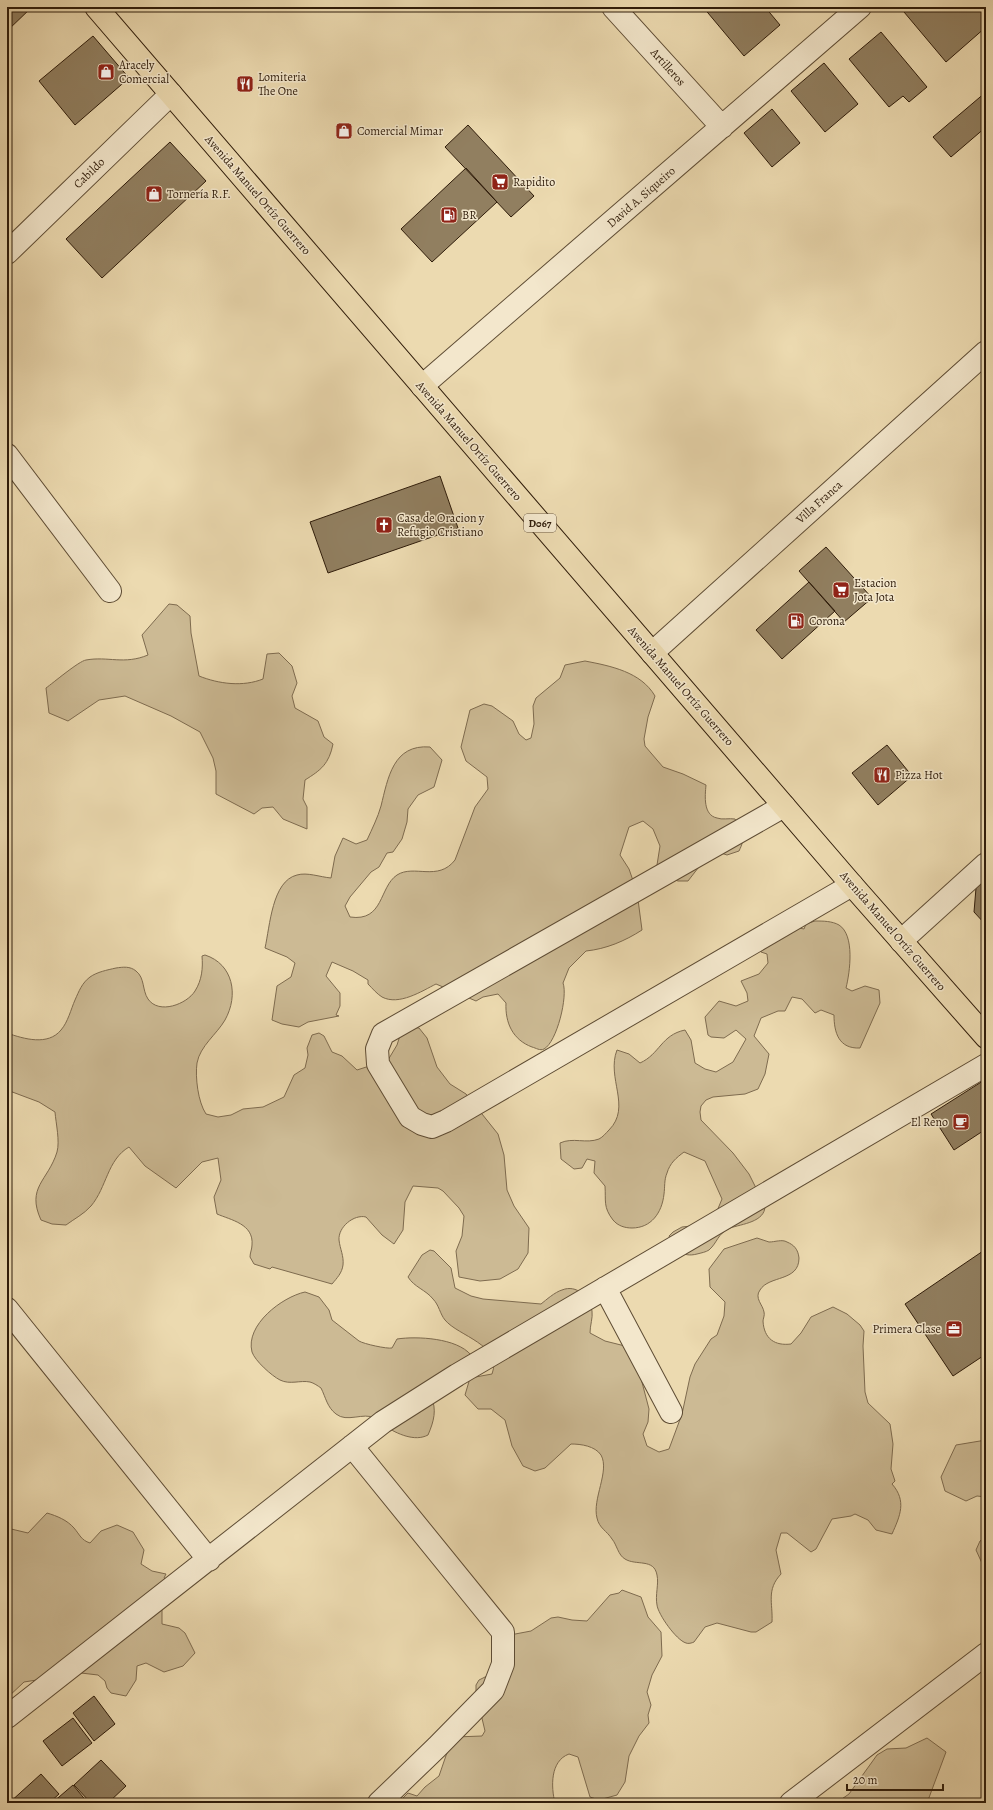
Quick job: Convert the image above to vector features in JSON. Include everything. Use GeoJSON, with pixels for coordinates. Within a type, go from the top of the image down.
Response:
{"type":"FeatureCollection","features":[{"type":"Feature","properties":{"kind":"main road","name":"Avenida Manuel Ortíz Guerrero"},"geometry":{"type":"LineString","coordinates":[[96,7],[852,885],[986,1037]]}},
{"type":"Feature","properties":{"kind":"street","name":"Artilleros"},"geometry":{"type":"LineString","coordinates":[[613,7],[722,127]]}},
{"type":"Feature","properties":{"kind":"street","name":"David A. Siqueiro"},"geometry":{"type":"LineString","coordinates":[[422,386],[860,7]]}},
{"type":"Feature","properties":{"kind":"street","name":"Cabildo"},"geometry":{"type":"LineString","coordinates":[[7,253],[171,94]]}},
{"type":"Feature","properties":{"kind":"street","name":"Villa Franca"},"geometry":{"type":"LineString","coordinates":[[652,653],[986,352]]}},
{"type":"Feature","properties":{"kind":"street"},"geometry":{"type":"LineString","coordinates":[[7,455],[110,591]]}},
{"type":"Feature","properties":{"kind":"street"},"geometry":{"type":"LineString","coordinates":[[784,806],[382,1034],[376,1049],[378,1064],[410,1117],[422,1124],[432,1127],[446,1121],[852,885]]}},
{"type":"Feature","properties":{"kind":"street"},"geometry":{"type":"LineString","coordinates":[[901,941],[986,864]]}},
{"type":"Feature","properties":{"kind":"street"},"geometry":{"type":"LineString","coordinates":[[7,1717],[383,1422],[457,1375],[986,1065]]}},
{"type":"Feature","properties":{"kind":"street"},"geometry":{"type":"LineString","coordinates":[[605,1288],[671,1412]]}},
{"type":"Feature","properties":{"kind":"street"},"geometry":{"type":"LineString","coordinates":[[7,1309],[209,1560]]}},
{"type":"Feature","properties":{"kind":"street"},"geometry":{"type":"LineString","coordinates":[[352,1446],[503,1632],[503,1664],[493,1690],[432,1753],[379,1803]]}},
{"type":"Feature","properties":{"kind":"street"},"geometry":{"type":"LineString","coordinates":[[791,1803],[986,1654]]}},
{"type":"Feature","properties":{"kind":"shaded area"},"geometry":{"type":"Polygon","coordinates":[[[169,604],[177,605],[190,616],[191,633],[199,676],[231,684],[247,683],[263,679],[267,654],[279,653],[292,666],[297,683],[292,696],[295,708],[318,721],[324,737],[333,744],[327,762],[324,766],[305,780],[303,799],[307,807],[307,829],[283,819],[273,807],[262,808],[254,814],[216,794],[216,771],[213,758],[200,732],[171,716],[125,696],[99,700],[68,721],[49,713],[46,688],[83,661],[94,659],[124,660],[148,655],[142,635],[169,604]]]}},
{"type":"Feature","properties":{"kind":"shaded area"},"geometry":{"type":"Polygon","coordinates":[[[585,661],[624,671],[642,681],[649,688],[655,696],[648,717],[644,739],[645,746],[663,767],[683,774],[706,785],[706,804],[709,813],[719,819],[735,819],[740,828],[743,838],[739,851],[727,855],[712,850],[688,881],[678,881],[661,875],[657,865],[660,846],[653,829],[643,821],[629,827],[620,855],[629,869],[637,892],[642,930],[615,944],[586,951],[569,968],[563,983],[563,1008],[557,1028],[549,1045],[544,1049],[541,1050],[525,1044],[515,1035],[507,1017],[506,1003],[498,994],[483,997],[476,1001],[436,984],[417,994],[403,999],[389,999],[376,993],[368,984],[368,980],[353,971],[332,962],[326,976],[340,993],[340,1006],[336,1015],[339,1016],[308,1022],[299,1027],[282,1024],[272,1020],[277,986],[291,977],[295,963],[287,957],[265,948],[277,895],[282,886],[289,879],[301,874],[331,878],[335,856],[343,838],[356,844],[367,840],[381,806],[386,785],[394,765],[400,757],[408,751],[418,748],[430,747],[442,760],[434,787],[418,795],[408,809],[407,822],[402,839],[393,852],[387,853],[379,867],[371,872],[350,897],[345,906],[350,917],[361,917],[369,914],[380,902],[391,880],[397,875],[411,871],[434,872],[448,867],[455,860],[475,807],[488,789],[487,777],[466,761],[461,747],[470,710],[484,704],[492,706],[513,721],[519,734],[526,740],[531,738],[534,724],[533,706],[536,698],[560,678],[565,665],[585,661]]]}},
{"type":"Feature","properties":{"kind":"shaded area"},"geometry":{"type":"Polygon","coordinates":[[[815,921],[830,922],[839,925],[844,930],[849,945],[850,954],[849,973],[846,988],[852,991],[865,986],[879,990],[880,1003],[860,1048],[847,1046],[839,1039],[835,1028],[834,1015],[821,1010],[815,1013],[802,999],[792,997],[785,1011],[778,1011],[761,1018],[754,1036],[769,1054],[765,1074],[758,1089],[745,1094],[713,1097],[706,1100],[701,1106],[701,1120],[733,1153],[749,1174],[765,1206],[761,1216],[752,1222],[726,1230],[720,1235],[709,1250],[692,1255],[687,1255],[680,1251],[674,1245],[669,1236],[682,1227],[691,1226],[717,1211],[722,1199],[705,1161],[684,1152],[678,1156],[668,1169],[665,1178],[663,1201],[654,1218],[645,1225],[639,1227],[627,1228],[617,1224],[606,1207],[605,1186],[594,1173],[595,1161],[587,1159],[582,1168],[574,1169],[561,1159],[560,1143],[565,1141],[589,1141],[599,1139],[609,1130],[615,1121],[619,1102],[614,1071],[614,1061],[617,1050],[629,1054],[640,1063],[652,1055],[665,1040],[677,1032],[685,1030],[691,1040],[695,1063],[705,1069],[716,1072],[733,1062],[746,1039],[736,1030],[724,1038],[711,1037],[708,1035],[705,1017],[719,1001],[736,1006],[748,1001],[747,993],[741,981],[759,974],[768,963],[767,954],[761,952],[761,940],[785,925],[804,929],[806,924],[815,921]]]}},
{"type":"Feature","properties":{"kind":"shaded area"},"geometry":{"type":"Polygon","coordinates":[[[205,955],[222,965],[231,982],[232,991],[232,1001],[225,1020],[205,1046],[197,1063],[196,1075],[198,1089],[201,1103],[206,1114],[218,1117],[231,1115],[243,1109],[263,1107],[284,1097],[294,1075],[305,1068],[308,1055],[307,1048],[312,1035],[319,1033],[324,1036],[332,1052],[342,1056],[357,1070],[388,1060],[397,1045],[403,1026],[419,1028],[427,1038],[437,1067],[450,1084],[466,1094],[498,1134],[504,1155],[507,1190],[514,1206],[529,1228],[528,1253],[518,1269],[500,1279],[480,1281],[459,1277],[456,1251],[462,1236],[464,1216],[459,1208],[443,1191],[438,1188],[413,1186],[405,1202],[403,1230],[394,1244],[382,1235],[366,1217],[352,1220],[344,1226],[339,1235],[343,1259],[342,1270],[332,1284],[272,1267],[270,1269],[254,1264],[250,1257],[252,1238],[249,1232],[235,1221],[217,1214],[214,1197],[221,1180],[218,1158],[202,1162],[176,1188],[145,1166],[129,1147],[116,1159],[101,1191],[85,1212],[66,1225],[52,1224],[41,1220],[37,1209],[37,1192],[53,1162],[58,1148],[55,1112],[39,1102],[7,1090],[7,1033],[36,1040],[43,1040],[56,1035],[66,1023],[78,993],[85,982],[90,977],[102,971],[116,968],[124,967],[134,969],[141,977],[146,996],[153,1004],[166,1007],[173,1006],[186,1000],[195,991],[202,974],[202,956],[205,955]]]}},
{"type":"Feature","properties":{"kind":"shaded area"},"geometry":{"type":"Polygon","coordinates":[[[757,1238],[769,1242],[785,1241],[794,1246],[797,1250],[799,1258],[798,1266],[794,1271],[789,1275],[764,1285],[758,1293],[758,1299],[764,1313],[764,1327],[768,1337],[771,1340],[780,1344],[791,1344],[801,1333],[811,1317],[833,1307],[847,1314],[860,1325],[864,1331],[863,1346],[865,1392],[868,1403],[890,1424],[893,1444],[891,1469],[895,1481],[892,1484],[897,1490],[901,1503],[901,1509],[892,1534],[876,1530],[868,1520],[855,1514],[832,1519],[816,1549],[811,1552],[787,1533],[781,1533],[776,1550],[781,1574],[776,1580],[772,1591],[772,1622],[756,1632],[717,1623],[705,1627],[694,1642],[687,1643],[677,1637],[664,1620],[658,1609],[657,1575],[655,1570],[648,1564],[625,1559],[619,1552],[614,1541],[601,1527],[598,1521],[596,1510],[603,1469],[601,1455],[595,1449],[583,1445],[571,1444],[545,1468],[535,1471],[523,1466],[512,1446],[505,1420],[491,1409],[478,1409],[465,1395],[470,1378],[492,1374],[494,1364],[491,1356],[478,1342],[451,1326],[445,1320],[433,1299],[413,1283],[408,1277],[422,1255],[430,1250],[434,1251],[451,1268],[455,1288],[471,1296],[483,1299],[541,1304],[562,1290],[573,1289],[582,1293],[588,1301],[592,1311],[590,1333],[605,1341],[633,1348],[649,1409],[648,1422],[643,1434],[647,1446],[659,1452],[669,1449],[682,1414],[690,1377],[695,1364],[711,1339],[717,1335],[724,1316],[725,1302],[710,1287],[709,1269],[724,1249],[757,1238]]]}},
{"type":"Feature","properties":{"kind":"shaded area"},"geometry":{"type":"Polygon","coordinates":[[[305,1292],[319,1297],[329,1310],[332,1320],[359,1341],[376,1346],[392,1348],[397,1339],[426,1338],[456,1345],[465,1349],[471,1355],[431,1396],[434,1406],[434,1416],[428,1435],[417,1438],[406,1436],[390,1429],[370,1416],[350,1418],[340,1417],[331,1408],[321,1388],[317,1385],[311,1382],[291,1382],[280,1380],[260,1364],[252,1352],[251,1342],[254,1332],[260,1322],[276,1306],[296,1295],[305,1292]]]}},
{"type":"Feature","properties":{"kind":"shaded area"},"geometry":{"type":"Polygon","coordinates":[[[986,1440],[986,1497],[977,1496],[966,1501],[945,1491],[941,1477],[956,1445],[986,1440]]]}},
{"type":"Feature","properties":{"kind":"shaded area"},"geometry":{"type":"Polygon","coordinates":[[[47,1513],[68,1523],[83,1539],[90,1543],[101,1531],[117,1525],[133,1532],[144,1550],[141,1564],[152,1571],[166,1574],[164,1578],[169,1582],[162,1609],[162,1624],[179,1628],[185,1633],[195,1653],[183,1666],[164,1672],[146,1663],[137,1666],[136,1680],[126,1696],[111,1693],[107,1688],[105,1681],[98,1675],[81,1673],[24,1682],[7,1698],[7,1528],[28,1533],[47,1513]]]}},
{"type":"Feature","properties":{"kind":"shaded area"},"geometry":{"type":"Polygon","coordinates":[[[986,1537],[986,1572],[976,1550],[980,1541],[986,1537]]]}},
{"type":"Feature","properties":{"kind":"shaded area"},"geometry":{"type":"Polygon","coordinates":[[[622,1590],[641,1597],[648,1617],[661,1632],[662,1656],[652,1675],[647,1692],[651,1705],[648,1715],[649,1723],[639,1736],[629,1756],[625,1782],[617,1795],[599,1800],[590,1797],[578,1757],[569,1754],[558,1762],[553,1775],[555,1803],[398,1803],[408,1793],[417,1796],[425,1787],[439,1776],[451,1741],[455,1737],[482,1736],[485,1731],[476,1693],[476,1685],[479,1680],[493,1673],[510,1635],[531,1631],[551,1618],[558,1617],[587,1621],[610,1595],[619,1593],[622,1590]]]}},
{"type":"Feature","properties":{"kind":"shaded area"},"geometry":{"type":"Polygon","coordinates":[[[927,1738],[946,1752],[927,1803],[836,1803],[849,1794],[877,1755],[887,1749],[906,1748],[927,1738]]]}},
{"type":"Feature","properties":{"kind":"building"},"geometry":{"type":"Polygon","coordinates":[[[7,7],[32,7],[7,31],[7,7]]]}},
{"type":"Feature","properties":{"kind":"building"},"geometry":{"type":"Polygon","coordinates":[[[703,7],[765,7],[780,25],[744,56],[703,7]]]}},
{"type":"Feature","properties":{"kind":"building"},"geometry":{"type":"Polygon","coordinates":[[[910,7],[986,7],[986,27],[946,62],[904,12],[910,7]]]}},
{"type":"Feature","properties":{"kind":"building"},"geometry":{"type":"Polygon","coordinates":[[[881,32],[927,87],[909,102],[903,96],[889,107],[849,59],[881,32]]]}},
{"type":"Feature","properties":{"kind":"building"},"geometry":{"type":"Polygon","coordinates":[[[93,36],[129,78],[75,125],[39,81],[93,36]]]}},
{"type":"Feature","properties":{"kind":"building"},"geometry":{"type":"Polygon","coordinates":[[[824,63],[858,104],[825,132],[791,91],[824,63]]]}},
{"type":"Feature","properties":{"kind":"building"},"geometry":{"type":"Polygon","coordinates":[[[986,92],[986,127],[951,157],[933,137],[986,92]]]}},
{"type":"Feature","properties":{"kind":"building"},"geometry":{"type":"Polygon","coordinates":[[[772,109],[800,143],[772,167],[744,133],[772,109]]]}},
{"type":"Feature","properties":{"kind":"building","name":"Rapidito"},"geometry":{"type":"Polygon","coordinates":[[[468,125],[534,196],[511,217],[445,147],[468,125]]]}},
{"type":"Feature","properties":{"kind":"building"},"geometry":{"type":"Polygon","coordinates":[[[170,142],[206,181],[102,278],[66,239],[170,142]]]}},
{"type":"Feature","properties":{"kind":"building","name":"BR"},"geometry":{"type":"Polygon","coordinates":[[[466,168],[497,202],[432,262],[401,229],[466,168]]]}},
{"type":"Feature","properties":{"kind":"building","name":"Casa de Oracion y Refugio Cristiano"},"geometry":{"type":"Polygon","coordinates":[[[440,476],[458,528],[328,573],[310,522],[440,476]]]}},
{"type":"Feature","properties":{"kind":"building","name":"Estacion Jota Jota"},"geometry":{"type":"Polygon","coordinates":[[[826,547],[872,598],[844,622],[799,571],[826,547]]]}},
{"type":"Feature","properties":{"kind":"building","name":"Corona"},"geometry":{"type":"Polygon","coordinates":[[[809,582],[835,611],[782,659],[756,630],[809,582]]]}},
{"type":"Feature","properties":{"kind":"building","name":"Pizza Hot"},"geometry":{"type":"Polygon","coordinates":[[[887,745],[912,776],[878,805],[852,773],[887,745]]]}},
{"type":"Feature","properties":{"kind":"building"},"geometry":{"type":"Polygon","coordinates":[[[986,879],[986,925],[974,912],[976,888],[986,879]]]}},
{"type":"Feature","properties":{"kind":"building","name":"El Reno"},"geometry":{"type":"Polygon","coordinates":[[[986,1079],[986,1129],[954,1150],[931,1114],[986,1079]]]}},
{"type":"Feature","properties":{"kind":"building","name":"Primera Clase"},"geometry":{"type":"Polygon","coordinates":[[[986,1249],[986,1354],[953,1376],[905,1304],[986,1249]]]}},
{"type":"Feature","properties":{"kind":"building"},"geometry":{"type":"Polygon","coordinates":[[[94,1696],[115,1724],[94,1741],[73,1713],[94,1696]]]}},
{"type":"Feature","properties":{"kind":"building"},"geometry":{"type":"Polygon","coordinates":[[[73,1718],[92,1743],[62,1766],[43,1741],[73,1718]]]}},
{"type":"Feature","properties":{"kind":"building"},"geometry":{"type":"Polygon","coordinates":[[[101,1760],[126,1786],[108,1803],[91,1803],[74,1785],[101,1760]]]}},
{"type":"Feature","properties":{"kind":"building"},"geometry":{"type":"Polygon","coordinates":[[[41,1774],[59,1794],[49,1803],[9,1803],[41,1774]]]}},
{"type":"Feature","properties":{"kind":"building"},"geometry":{"type":"Polygon","coordinates":[[[73,1785],[88,1803],[52,1803],[73,1785]]]}},
{"type":"Feature","properties":{"kind":"place","name":"Aracely Comercial"},"geometry":{"type":"Point","coordinates":[106,72]}},
{"type":"Feature","properties":{"kind":"place","name":"Lomiteria The One"},"geometry":{"type":"Point","coordinates":[245,84]}},
{"type":"Feature","properties":{"kind":"place","name":"Comercial Mimar"},"geometry":{"type":"Point","coordinates":[344,131]}},
{"type":"Feature","properties":{"kind":"place","name":"Rapidito"},"geometry":{"type":"Point","coordinates":[500,182]}},
{"type":"Feature","properties":{"kind":"place","name":"Tornería R.F."},"geometry":{"type":"Point","coordinates":[154,194]}},
{"type":"Feature","properties":{"kind":"place","name":"BR"},"geometry":{"type":"Point","coordinates":[449,215]}},
{"type":"Feature","properties":{"kind":"place","name":"Casa de Oracion y Refugio Cristiano"},"geometry":{"type":"Point","coordinates":[384,525]}},
{"type":"Feature","properties":{"kind":"place","name":"Estacion Jota Jota"},"geometry":{"type":"Point","coordinates":[841,590]}},
{"type":"Feature","properties":{"kind":"place","name":"Corona"},"geometry":{"type":"Point","coordinates":[796,621]}},
{"type":"Feature","properties":{"kind":"place","name":"Pizza Hot"},"geometry":{"type":"Point","coordinates":[882,775]}},
{"type":"Feature","properties":{"kind":"place","name":"El Reno"},"geometry":{"type":"Point","coordinates":[961,1122]}},
{"type":"Feature","properties":{"kind":"place","name":"Primera Clase"},"geometry":{"type":"Point","coordinates":[954,1329]}}]}
